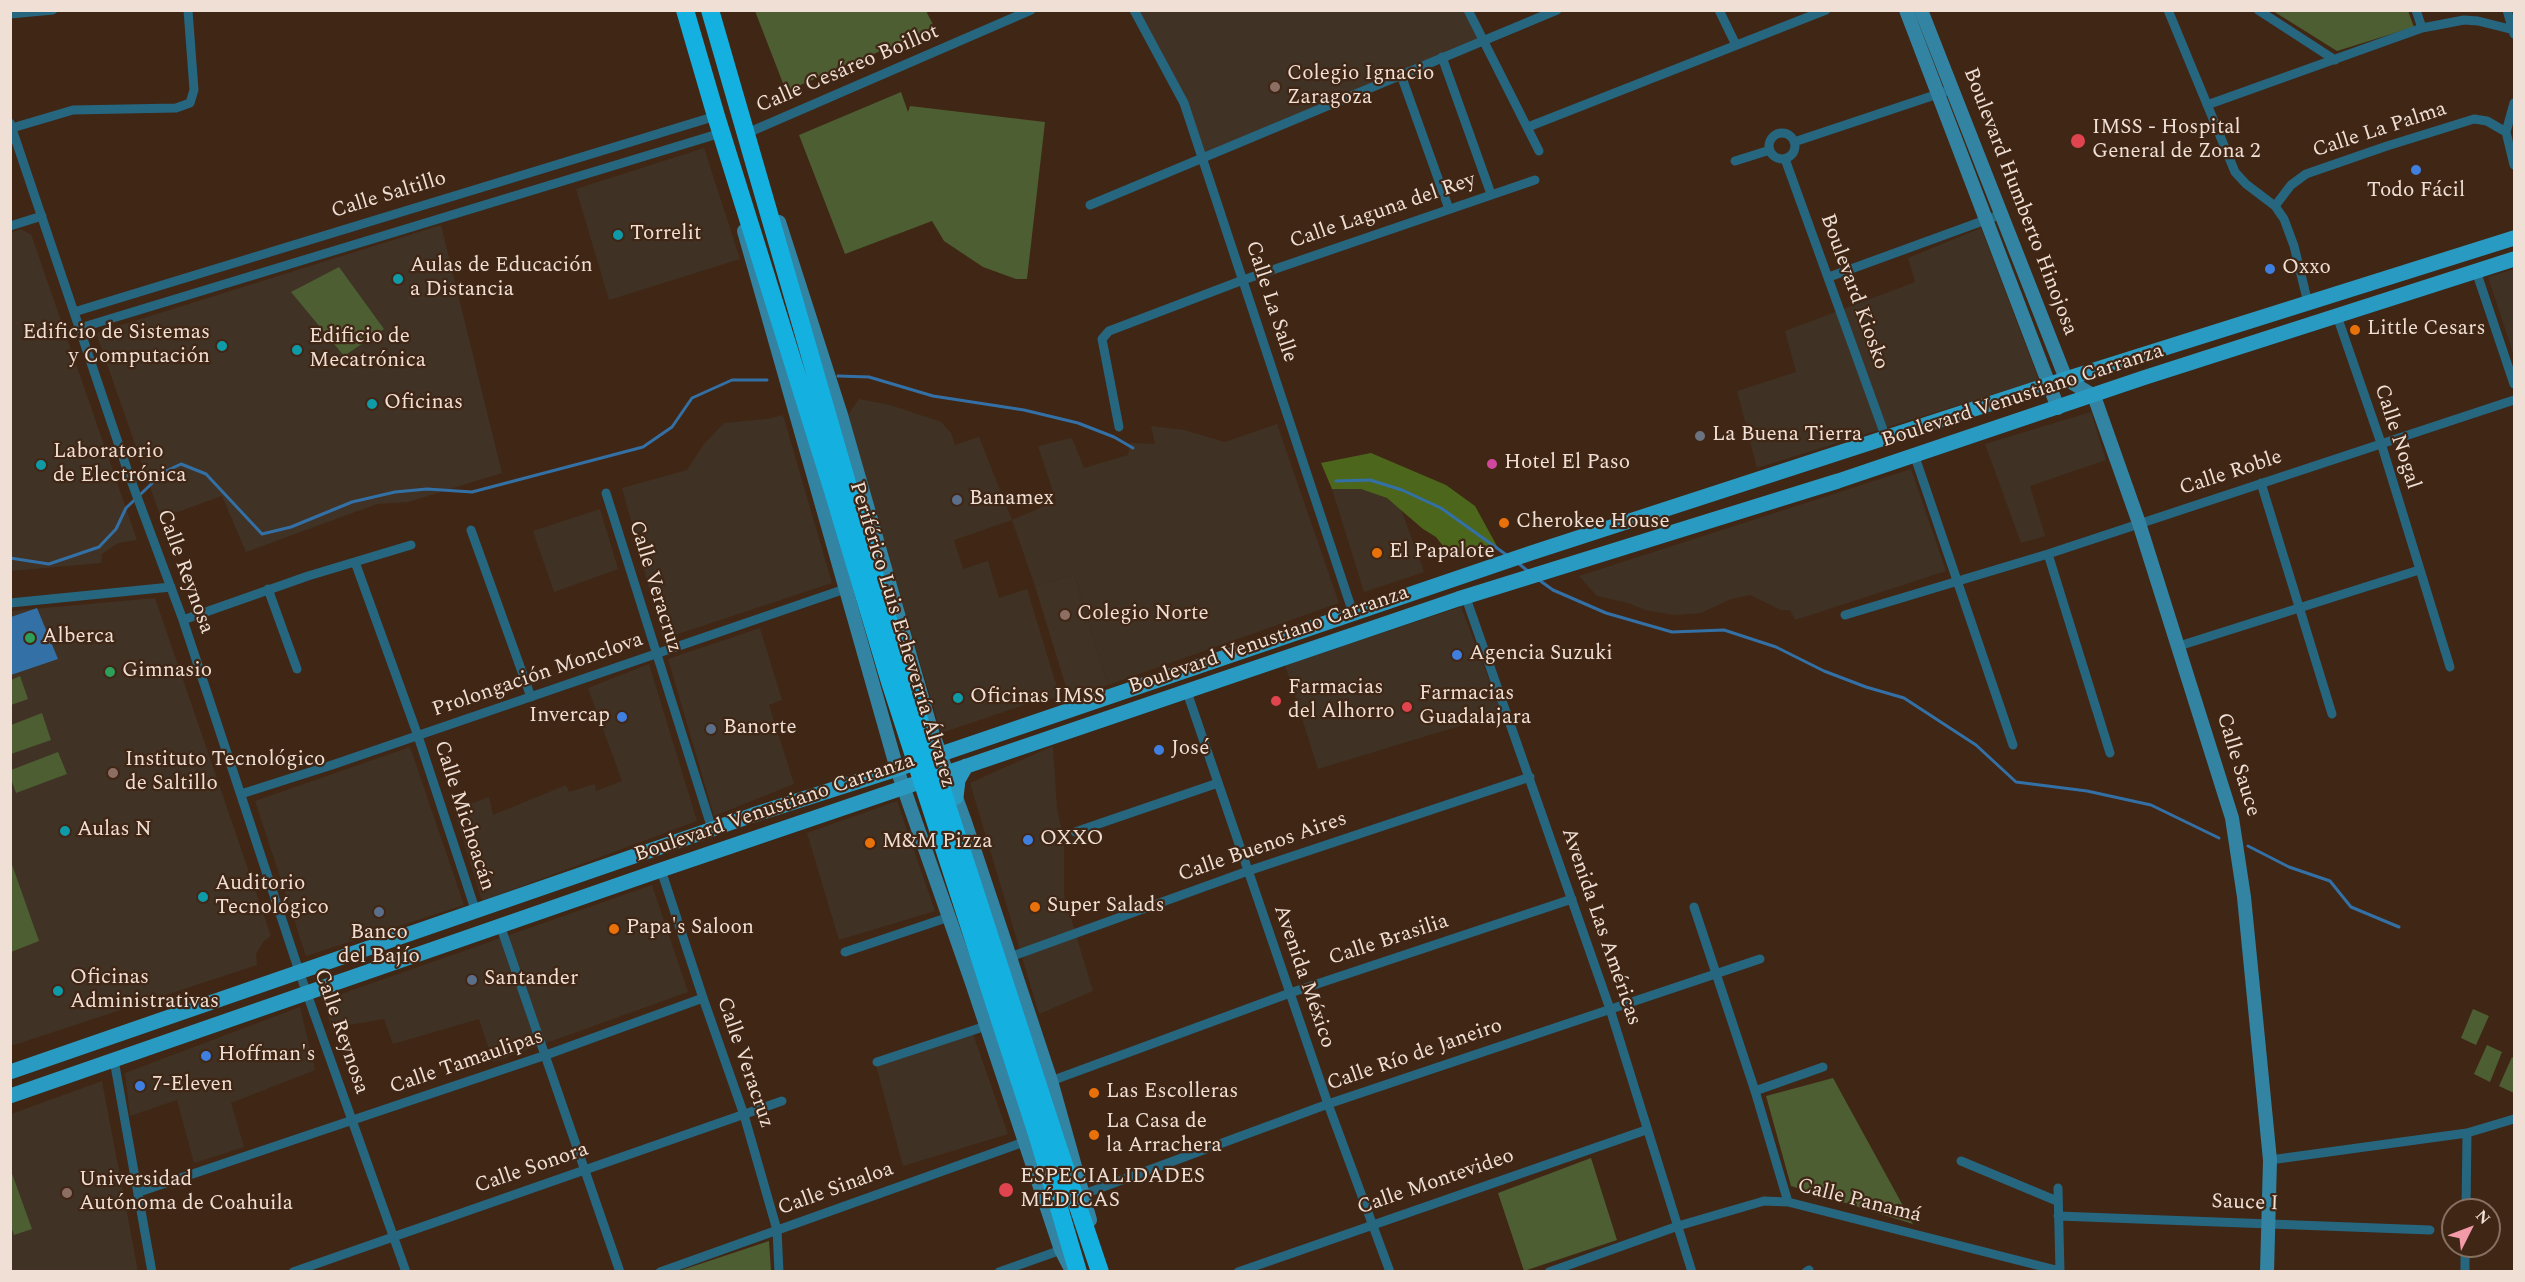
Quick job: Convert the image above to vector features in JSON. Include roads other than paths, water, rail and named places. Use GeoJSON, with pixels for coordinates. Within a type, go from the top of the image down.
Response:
{"type":"FeatureCollection","features":[{"type":"Feature","properties":{"kind":"highway","name":"Periférico Luis Echeverría Álvarez"},"geometry":{"type":"LineString","coordinates":[[685,10],[741,196],[904,673],[1078,1272]]}},
{"type":"Feature","properties":{"kind":"highway","name":"Periférico Luis Echeverría Álvarez"},"geometry":{"type":"LineString","coordinates":[[711,14],[842,492]]}},
{"type":"Feature","properties":{"kind":"highway"},"geometry":{"type":"LineString","coordinates":[[711,14],[712,55],[719,95],[718,125]]}},
{"type":"Feature","properties":{"kind":"highway","name":"Periférico Luis Echeverría Álvarez"},"geometry":{"type":"LineString","coordinates":[[1039,1138],[1090,1240],[1100,1272]]}},
{"type":"Feature","properties":{"kind":"main road","name":"Boulevard Venustiano Carranza"},"geometry":{"type":"LineString","coordinates":[[10,1072],[300,974],[712,829],[897,769],[1531,553],[2066,379],[2514,238]]}},
{"type":"Feature","properties":{"kind":"main road","name":"Boulevard Venustiano Carranza"},"geometry":{"type":"LineString","coordinates":[[10,1096],[903,787],[1521,579],[1838,481],[1914,454],[2514,259]]}},
{"type":"Feature","properties":{"kind":"main road"},"geometry":{"type":"LineString","coordinates":[[956,796],[958,780],[966,766]]}},
{"type":"Feature","properties":{"kind":"street"},"geometry":{"type":"LineString","coordinates":[[10,14],[53,10]]}},
{"type":"Feature","properties":{"kind":"street"},"geometry":{"type":"LineString","coordinates":[[11,125],[74,110],[184,106],[190,103],[194,90],[188,10]]}},
{"type":"Feature","properties":{"kind":"street","name":"Calle Cesáreo Boillot"},"geometry":{"type":"LineString","coordinates":[[745,134],[1031,10]]}},
{"type":"Feature","properties":{"kind":"street","name":"Calle La Salle"},"geometry":{"type":"LineString","coordinates":[[1134,10],[1184,103],[1353,613]]}},
{"type":"Feature","properties":{"kind":"street"},"geometry":{"type":"LineString","coordinates":[[1468,10],[1539,151]]}},
{"type":"Feature","properties":{"kind":"street"},"geometry":{"type":"LineString","coordinates":[[1090,205],[1557,10]]}},
{"type":"Feature","properties":{"kind":"street"},"geometry":{"type":"LineString","coordinates":[[1719,10],[1736,45]]}},
{"type":"Feature","properties":{"kind":"street"},"geometry":{"type":"LineString","coordinates":[[1528,127],[1826,10]]}},
{"type":"Feature","properties":{"kind":"street","name":"Boulevard Humberto Hinojosa"},"geometry":{"type":"LineString","coordinates":[[1906,10],[2058,408]]}},
{"type":"Feature","properties":{"kind":"street","name":"Boulevard Humberto Hinojosa"},"geometry":{"type":"LineString","coordinates":[[1921,10],[2066,379]]}},
{"type":"Feature","properties":{"kind":"street"},"geometry":{"type":"LineString","coordinates":[[2180,10],[2169,12],[2235,172],[2274,206],[2288,228],[2308,303]]}},
{"type":"Feature","properties":{"kind":"street"},"geometry":{"type":"LineString","coordinates":[[2258,10],[2335,60]]}},
{"type":"Feature","properties":{"kind":"street"},"geometry":{"type":"LineString","coordinates":[[2416,10],[2422,28]]}},
{"type":"Feature","properties":{"kind":"street"},"geometry":{"type":"LineString","coordinates":[[2507,10],[2514,32]]}},
{"type":"Feature","properties":{"kind":"street"},"geometry":{"type":"LineString","coordinates":[[2207,105],[2422,28],[2464,20],[2478,21],[2514,32]]}},
{"type":"Feature","properties":{"kind":"street"},"geometry":{"type":"LineString","coordinates":[[1442,57],[1491,194]]}},
{"type":"Feature","properties":{"kind":"street"},"geometry":{"type":"LineString","coordinates":[[1401,75],[1449,209]]}},
{"type":"Feature","properties":{"kind":"street"},"geometry":{"type":"LineString","coordinates":[[1794,142],[1953,89]]}},
{"type":"Feature","properties":{"kind":"street"},"geometry":{"type":"LineString","coordinates":[[2514,103],[2506,132],[2514,165]]}},
{"type":"Feature","properties":{"kind":"street","name":"Calle La Palma"},"geometry":{"type":"LineString","coordinates":[[2274,206],[2291,185],[2306,174],[2387,146],[2474,119],[2487,121],[2506,132]]}},
{"type":"Feature","properties":{"kind":"street","name":"Calle Reynosa"},"geometry":{"type":"LineString","coordinates":[[11,125],[129,474],[183,620],[300,974],[406,1272]]}},
{"type":"Feature","properties":{"kind":"street","name":"Calle Saltillo"},"geometry":{"type":"LineString","coordinates":[[74,312],[718,125]]}},
{"type":"Feature","properties":{"kind":"street","name":"Calle Saltillo"},"geometry":{"type":"LineString","coordinates":[[80,328],[718,125]]}},
{"type":"Feature","properties":{"kind":"street"},"geometry":{"type":"LineString","coordinates":[[1776,135],[1789,135],[1794,142],[1793,153],[1785,159],[1776,157],[1770,150],[1771,142],[1776,135]]}},
{"type":"Feature","properties":{"kind":"street"},"geometry":{"type":"LineString","coordinates":[[1735,161],[1770,150]]}},
{"type":"Feature","properties":{"kind":"street","name":"Boulevard Kiosko"},"geometry":{"type":"LineString","coordinates":[[1785,159],[1886,438]]}},
{"type":"Feature","properties":{"kind":"street","name":"Periférico Luis Echeverría Álvarez"},"geometry":{"type":"LineString","coordinates":[[756,173],[777,215],[787,242],[844,427],[930,726],[965,822],[1051,1082],[1084,1194],[1091,1228],[1090,1240]]}},
{"type":"Feature","properties":{"kind":"street","name":"Calle Laguna del Rey"},"geometry":{"type":"LineString","coordinates":[[1119,427],[1102,339],[1109,331],[1243,280],[1535,180]]}},
{"type":"Feature","properties":{"kind":"street"},"geometry":{"type":"LineString","coordinates":[[741,196],[743,228],[756,281],[887,738],[986,1026],[1039,1138],[1061,1250],[1072,1272]]}},
{"type":"Feature","properties":{"kind":"street"},"geometry":{"type":"LineString","coordinates":[[1829,277],[2002,214]]}},
{"type":"Feature","properties":{"kind":"street"},"geometry":{"type":"LineString","coordinates":[[10,226],[42,216]]}},
{"type":"Feature","properties":{"kind":"street"},"geometry":{"type":"LineString","coordinates":[[2476,272],[2514,384]]}},
{"type":"Feature","properties":{"kind":"street"},"geometry":{"type":"LineString","coordinates":[[2025,319],[2040,313]]}},
{"type":"Feature","properties":{"kind":"street","name":"Calle Nogal"},"geometry":{"type":"LineString","coordinates":[[2337,316],[2381,443],[2450,667]]}},
{"type":"Feature","properties":{"kind":"street"},"geometry":{"type":"LineString","coordinates":[[2066,379],[2094,396]]}},
{"type":"Feature","properties":{"kind":"street","name":"Calle Sauce"},"geometry":{"type":"LineString","coordinates":[[2094,396],[2179,646],[2236,834],[2270,1161],[2267,1272]]}},
{"type":"Feature","properties":{"kind":"street","name":"Calle Roble"},"geometry":{"type":"LineString","coordinates":[[1845,615],[2048,554],[2514,400]]}},
{"type":"Feature","properties":{"kind":"street"},"geometry":{"type":"LineString","coordinates":[[1914,454],[2013,745]]}},
{"type":"Feature","properties":{"kind":"street"},"geometry":{"type":"LineString","coordinates":[[2261,483],[2332,714]]}},
{"type":"Feature","properties":{"kind":"street","name":"Calle Veracruz"},"geometry":{"type":"LineString","coordinates":[[606,493],[712,829]]}},
{"type":"Feature","properties":{"kind":"street"},"geometry":{"type":"LineString","coordinates":[[471,530],[531,698]]}},
{"type":"Feature","properties":{"kind":"street"},"geometry":{"type":"LineString","coordinates":[[183,620],[268,590],[411,545]]}},
{"type":"Feature","properties":{"kind":"street"},"geometry":{"type":"LineString","coordinates":[[2048,554],[2110,753]]}},
{"type":"Feature","properties":{"kind":"street","name":"Calle Michoacán"},"geometry":{"type":"LineString","coordinates":[[355,562],[418,736],[476,912]]}},
{"type":"Feature","properties":{"kind":"street"},"geometry":{"type":"LineString","coordinates":[[2179,646],[2419,570]]}},
{"type":"Feature","properties":{"kind":"street"},"geometry":{"type":"LineString","coordinates":[[10,603],[171,587]]}},
{"type":"Feature","properties":{"kind":"street","name":"Prolongación Monclova"},"geometry":{"type":"LineString","coordinates":[[240,794],[531,698],[845,589]]}},
{"type":"Feature","properties":{"kind":"street"},"geometry":{"type":"LineString","coordinates":[[268,590],[297,669]]}},
{"type":"Feature","properties":{"kind":"street","name":"Avenida Las Américas"},"geometry":{"type":"LineString","coordinates":[[1466,598],[1610,1009],[1692,1272]]}},
{"type":"Feature","properties":{"kind":"street","name":"Avenida México"},"geometry":{"type":"LineString","coordinates":[[1187,692],[1328,1104],[1390,1272]]}},
{"type":"Feature","properties":{"kind":"street"},"geometry":{"type":"LineString","coordinates":[[887,738],[902,748],[910,748],[923,741],[930,726]]}},
{"type":"Feature","properties":{"kind":"street","name":"Calle Buenos Aires"},"geometry":{"type":"LineString","coordinates":[[1010,957],[1248,871],[1530,777]]}},
{"type":"Feature","properties":{"kind":"street"},"geometry":{"type":"LineString","coordinates":[[1075,832],[1218,783]]}},
{"type":"Feature","properties":{"kind":"street"},"geometry":{"type":"LineString","coordinates":[[914,814],[921,798],[928,793],[935,792],[950,797],[965,822]]}},
{"type":"Feature","properties":{"kind":"street","name":"Calle Veracruz"},"geometry":{"type":"LineString","coordinates":[[661,870],[744,1115],[777,1230],[778,1272]]}},
{"type":"Feature","properties":{"kind":"street","name":"Calle Brasilia"},"geometry":{"type":"LineString","coordinates":[[1051,1082],[1290,993],[1572,899]]}},
{"type":"Feature","properties":{"kind":"street"},"geometry":{"type":"LineString","coordinates":[[1694,907],[1755,1091],[1788,1202]]}},
{"type":"Feature","properties":{"kind":"street"},"geometry":{"type":"LineString","coordinates":[[845,952],[949,917]]}},
{"type":"Feature","properties":{"kind":"street"},"geometry":{"type":"LineString","coordinates":[[500,926],[620,1272]]}},
{"type":"Feature","properties":{"kind":"street","name":"Calle Río de Janeiro"},"geometry":{"type":"LineString","coordinates":[[1084,1194],[1328,1104],[1761,959]]}},
{"type":"Feature","properties":{"kind":"street","name":"Calle Tamaulipas"},"geometry":{"type":"LineString","coordinates":[[139,1192],[546,1055],[703,998]]}},
{"type":"Feature","properties":{"kind":"street"},"geometry":{"type":"LineString","coordinates":[[877,1062],[986,1026]]}},
{"type":"Feature","properties":{"kind":"street"},"geometry":{"type":"LineString","coordinates":[[114,1060],[152,1272]]}},
{"type":"Feature","properties":{"kind":"street"},"geometry":{"type":"LineString","coordinates":[[1755,1091],[1823,1067]]}},
{"type":"Feature","properties":{"kind":"street","name":"Calle Sonora"},"geometry":{"type":"LineString","coordinates":[[293,1272],[782,1101]]}},
{"type":"Feature","properties":{"kind":"street"},"geometry":{"type":"LineString","coordinates":[[2270,1161],[2467,1133],[2514,1119]]}},
{"type":"Feature","properties":{"kind":"street","name":"Calle Montevideo"},"geometry":{"type":"LineString","coordinates":[[1238,1272],[1372,1223],[1646,1130]]}},
{"type":"Feature","properties":{"kind":"street"},"geometry":{"type":"LineString","coordinates":[[2466,1198],[2467,1133]]}},
{"type":"Feature","properties":{"kind":"street","name":"Calle Sinaloa"},"geometry":{"type":"LineString","coordinates":[[660,1272],[1039,1138]]}},
{"type":"Feature","properties":{"kind":"street"},"geometry":{"type":"LineString","coordinates":[[1961,1161],[2057,1201]]}},
{"type":"Feature","properties":{"kind":"street"},"geometry":{"type":"LineString","coordinates":[[2058,1188],[2060,1271]]}},
{"type":"Feature","properties":{"kind":"street","name":"Calle Panamá"},"geometry":{"type":"LineString","coordinates":[[1549,1272],[1678,1226],[1753,1204],[1788,1202],[2060,1271]]}},
{"type":"Feature","properties":{"kind":"street","name":"Sauce I"},"geometry":{"type":"LineString","coordinates":[[2058,1216],[2430,1230]]}},
{"type":"Feature","properties":{"kind":"street"},"geometry":{"type":"LineString","coordinates":[[999,1272],[1061,1250]]}},
{"type":"Feature","properties":{"kind":"water","name":"Alberca"},"geometry":{"type":"Polygon","coordinates":[[[37,608],[58,659],[11,675],[11,617],[37,608]]]}},
{"type":"Feature","properties":{"kind":"waterway"},"geometry":{"type":"LineString","coordinates":[[838,376],[869,377],[933,396],[1024,410],[1078,423],[1114,437],[1133,448]]}},
{"type":"Feature","properties":{"kind":"waterway"},"geometry":{"type":"LineString","coordinates":[[10,558],[49,564],[99,547],[116,529],[126,508],[164,472],[181,464],[206,474],[262,534],[291,527],[352,502],[395,492],[427,489],[472,492],[643,447],[672,427],[692,398],[732,380],[767,380]]}},
{"type":"Feature","properties":{"kind":"waterway"},"geometry":{"type":"LineString","coordinates":[[1336,481],[1370,480],[1402,490],[1441,508],[1508,556]]}},
{"type":"Feature","properties":{"kind":"waterway"},"geometry":{"type":"LineString","coordinates":[[1518,563],[1529,572]]}},
{"type":"Feature","properties":{"kind":"waterway"},"geometry":{"type":"LineString","coordinates":[[1539,580],[1553,590],[1606,613],[1672,632],[1724,630],[1776,647],[1824,671],[1904,698],[1976,745],[2016,782],[2087,791],[2151,805],[2219,838]]}},
{"type":"Feature","properties":{"kind":"waterway"},"geometry":{"type":"LineString","coordinates":[[2248,846],[2289,867],[2330,881],[2351,907],[2399,927]]}},
{"type":"Feature","properties":{"kind":"place","name":"Colegio Ignacio Zaragoza"},"geometry":{"type":"Point","coordinates":[1275,87]}},
{"type":"Feature","properties":{"kind":"place","name":"IMSS - Hospital General de Zona 2"},"geometry":{"type":"Point","coordinates":[2078,141]}},
{"type":"Feature","properties":{"kind":"place","name":"Todo Fácil"},"geometry":{"type":"Point","coordinates":[2416,170]}},
{"type":"Feature","properties":{"kind":"place","name":"Torrelit"},"geometry":{"type":"Point","coordinates":[618,235]}},
{"type":"Feature","properties":{"kind":"place","name":"Oxxo"},"geometry":{"type":"Point","coordinates":[2270,269]}},
{"type":"Feature","properties":{"kind":"place","name":"Aulas de Educación a Distancia"},"geometry":{"type":"Point","coordinates":[398,279]}},
{"type":"Feature","properties":{"kind":"place","name":"Little Cesars"},"geometry":{"type":"Point","coordinates":[2355,330]}},
{"type":"Feature","properties":{"kind":"place","name":"Edificio de Sistemas y Computación"},"geometry":{"type":"Point","coordinates":[222,346]}},
{"type":"Feature","properties":{"kind":"place","name":"Edificio de Mecatrónica"},"geometry":{"type":"Point","coordinates":[297,350]}},
{"type":"Feature","properties":{"kind":"place","name":"Oficinas"},"geometry":{"type":"Point","coordinates":[372,404]}},
{"type":"Feature","properties":{"kind":"place","name":"La Buena Tierra"},"geometry":{"type":"Point","coordinates":[1700,436]}},
{"type":"Feature","properties":{"kind":"place","name":"Hotel El Paso"},"geometry":{"type":"Point","coordinates":[1492,464]}},
{"type":"Feature","properties":{"kind":"place","name":"Laboratorio de Electrónica"},"geometry":{"type":"Point","coordinates":[41,465]}},
{"type":"Feature","properties":{"kind":"place","name":"Banamex"},"geometry":{"type":"Point","coordinates":[957,500]}},
{"type":"Feature","properties":{"kind":"place","name":"Cherokee House"},"geometry":{"type":"Point","coordinates":[1504,523]}},
{"type":"Feature","properties":{"kind":"place","name":"El Papalote"},"geometry":{"type":"Point","coordinates":[1377,553]}},
{"type":"Feature","properties":{"kind":"place","name":"Colegio Norte"},"geometry":{"type":"Point","coordinates":[1065,615]}},
{"type":"Feature","properties":{"kind":"place","name":"Alberca"},"geometry":{"type":"Point","coordinates":[30,638]}},
{"type":"Feature","properties":{"kind":"place","name":"Agencia Suzuki"},"geometry":{"type":"Point","coordinates":[1457,655]}},
{"type":"Feature","properties":{"kind":"place","name":"Gimnasio"},"geometry":{"type":"Point","coordinates":[110,672]}},
{"type":"Feature","properties":{"kind":"place","name":"Oficinas IMSS"},"geometry":{"type":"Point","coordinates":[958,698]}},
{"type":"Feature","properties":{"kind":"place","name":"Farmacias del Alhorro"},"geometry":{"type":"Point","coordinates":[1276,701]}},
{"type":"Feature","properties":{"kind":"place","name":"Farmacias Guadalajara"},"geometry":{"type":"Point","coordinates":[1407,707]}},
{"type":"Feature","properties":{"kind":"place","name":"Invercap"},"geometry":{"type":"Point","coordinates":[622,717]}},
{"type":"Feature","properties":{"kind":"place","name":"Banorte"},"geometry":{"type":"Point","coordinates":[711,729]}},
{"type":"Feature","properties":{"kind":"place","name":"José"},"geometry":{"type":"Point","coordinates":[1159,750]}},
{"type":"Feature","properties":{"kind":"place","name":"Instituto Tecnológico de Saltillo"},"geometry":{"type":"Point","coordinates":[113,773]}},
{"type":"Feature","properties":{"kind":"place","name":"Aulas N"},"geometry":{"type":"Point","coordinates":[65,831]}},
{"type":"Feature","properties":{"kind":"place","name":"OXXO"},"geometry":{"type":"Point","coordinates":[1028,840]}},
{"type":"Feature","properties":{"kind":"place","name":"M&M Pizza"},"geometry":{"type":"Point","coordinates":[870,843]}},
{"type":"Feature","properties":{"kind":"place","name":"Auditorio Tecnológico"},"geometry":{"type":"Point","coordinates":[203,897]}},
{"type":"Feature","properties":{"kind":"place","name":"Super Salads"},"geometry":{"type":"Point","coordinates":[1035,907]}},
{"type":"Feature","properties":{"kind":"place","name":"Banco del Bajío"},"geometry":{"type":"Point","coordinates":[379,912]}},
{"type":"Feature","properties":{"kind":"place","name":"Papa's Saloon"},"geometry":{"type":"Point","coordinates":[614,929]}},
{"type":"Feature","properties":{"kind":"place","name":"Santander"},"geometry":{"type":"Point","coordinates":[472,980]}},
{"type":"Feature","properties":{"kind":"place","name":"Oficinas Administrativas"},"geometry":{"type":"Point","coordinates":[58,991]}},
{"type":"Feature","properties":{"kind":"place","name":"Hoffman's"},"geometry":{"type":"Point","coordinates":[206,1056]}},
{"type":"Feature","properties":{"kind":"place","name":"7-Eleven"},"geometry":{"type":"Point","coordinates":[140,1086]}},
{"type":"Feature","properties":{"kind":"place","name":"Las Escolleras"},"geometry":{"type":"Point","coordinates":[1094,1093]}},
{"type":"Feature","properties":{"kind":"place","name":"La Casa de la Arrachera"},"geometry":{"type":"Point","coordinates":[1094,1135]}},
{"type":"Feature","properties":{"kind":"place","name":"ESPECIALIDADES MÉDICAS"},"geometry":{"type":"Point","coordinates":[1006,1190]}},
{"type":"Feature","properties":{"kind":"place","name":"Universidad Autónoma de Coahuila"},"geometry":{"type":"Point","coordinates":[67,1193]}}]}
